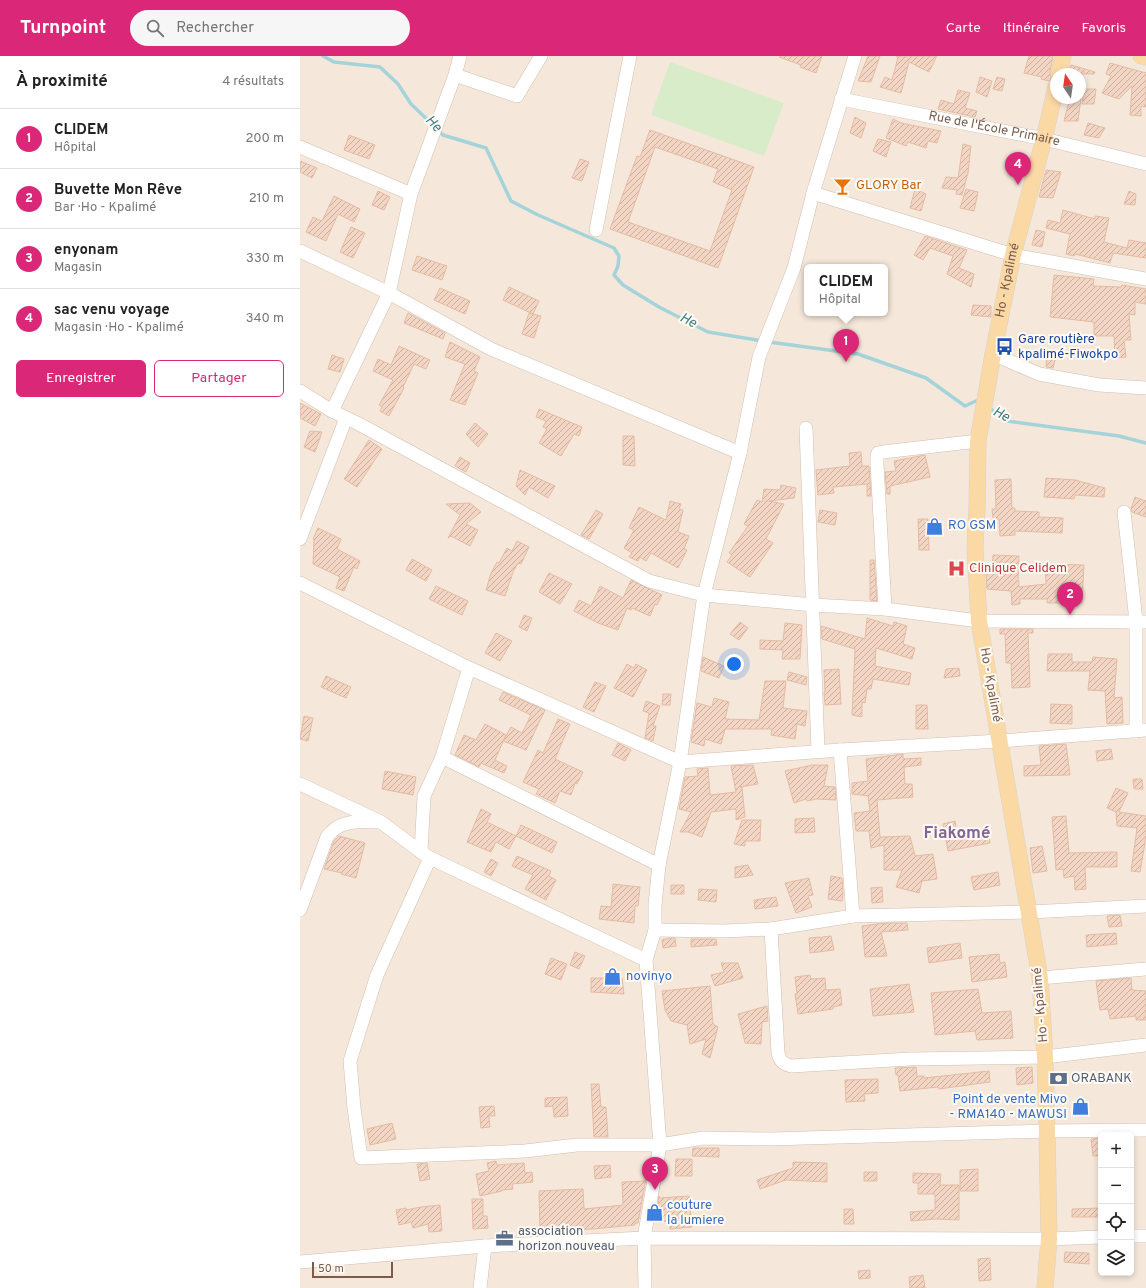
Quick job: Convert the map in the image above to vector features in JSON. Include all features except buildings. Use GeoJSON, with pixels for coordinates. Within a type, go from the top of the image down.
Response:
{"type":"FeatureCollection","features":[{"type":"Feature","properties":{"kind":"main road"},"geometry":{"type":"LineString","coordinates":[[1060,68],[1063,56]]}},
{"type":"Feature","properties":{"kind":"main road"},"geometry":{"type":"LineString","coordinates":[[1141,56],[1146,58]]}},
{"type":"Feature","properties":{"kind":"main road","name":"Ho - Kpalimé"},"geometry":{"type":"LineString","coordinates":[[1045,1288],[1049,1239],[1045,1058],[1040,978],[1030,912],[979,621],[974,548],[977,508],[979,433],[1013,255],[1052,104]]}},
{"type":"Feature","properties":{"kind":"street"},"geometry":{"type":"LineString","coordinates":[[332,411],[389,293],[411,194],[455,75],[460,56]]}},
{"type":"Feature","properties":{"kind":"street"},"geometry":{"type":"LineString","coordinates":[[455,75],[517,96],[541,56]]}},
{"type":"Feature","properties":{"kind":"street"},"geometry":{"type":"LineString","coordinates":[[596,230],[630,56]]}},
{"type":"Feature","properties":{"kind":"street"},"geometry":{"type":"LineString","coordinates":[[645,1288],[644,1238],[660,1145],[646,960],[655,930],[655,905],[659,865],[680,762],[704,595],[740,453],[759,357],[794,268],[813,193],[855,56]]}},
{"type":"Feature","properties":{"kind":"street","name":"Rue de l'École Primaire"},"geometry":{"type":"LineString","coordinates":[[841,99],[1044,139],[1146,164]]}},
{"type":"Feature","properties":{"kind":"street"},"geometry":{"type":"LineString","coordinates":[[300,147],[411,194]]}},
{"type":"Feature","properties":{"kind":"street"},"geometry":{"type":"LineString","coordinates":[[813,193],[1013,255],[1146,279]]}},
{"type":"Feature","properties":{"kind":"street"},"geometry":{"type":"LineString","coordinates":[[300,251],[389,293],[491,349],[740,453]]}},
{"type":"Feature","properties":{"kind":"street"},"geometry":{"type":"LineString","coordinates":[[993,354],[1039,374],[1098,385],[1146,388]]}},
{"type":"Feature","properties":{"kind":"street"},"geometry":{"type":"LineString","coordinates":[[300,391],[332,411],[649,581],[704,595],[813,605],[885,608],[979,621],[1141,622]]}},
{"type":"Feature","properties":{"kind":"street"},"geometry":{"type":"LineString","coordinates":[[300,539],[346,418]]}},
{"type":"Feature","properties":{"kind":"street"},"geometry":{"type":"LineString","coordinates":[[806,428],[818,752]]}},
{"type":"Feature","properties":{"kind":"street"},"geometry":{"type":"LineString","coordinates":[[885,608],[877,464],[878,453],[979,433]]}},
{"type":"Feature","properties":{"kind":"street"},"geometry":{"type":"LineString","coordinates":[[300,583],[469,668],[680,762],[840,750],[1000,741],[1141,730],[1141,622],[1124,512]]}},
{"type":"Feature","properties":{"kind":"street"},"geometry":{"type":"LineString","coordinates":[[469,668],[442,757],[424,796],[425,855],[377,975],[350,1061],[354,1108],[361,1158],[525,1151],[576,1145],[660,1145],[703,1138],[771,1139],[1047,1131],[1146,1130]]}},
{"type":"Feature","properties":{"kind":"street"},"geometry":{"type":"LineString","coordinates":[[840,750],[853,916]]}},
{"type":"Feature","properties":{"kind":"street"},"geometry":{"type":"LineString","coordinates":[[442,757],[659,865]]}},
{"type":"Feature","properties":{"kind":"street"},"geometry":{"type":"LineString","coordinates":[[300,784],[380,822],[425,855],[646,960]]}},
{"type":"Feature","properties":{"kind":"street"},"geometry":{"type":"LineString","coordinates":[[300,910],[330,832],[335,828],[350,822],[380,822]]}},
{"type":"Feature","properties":{"kind":"street"},"geometry":{"type":"LineString","coordinates":[[655,930],[724,931],[771,929],[853,916],[1030,912],[1146,906]]}},
{"type":"Feature","properties":{"kind":"street"},"geometry":{"type":"LineString","coordinates":[[771,929],[778,1053],[779,1059],[786,1065],[791,1066],[910,1059],[1045,1058],[1146,1045]]}},
{"type":"Feature","properties":{"kind":"street"},"geometry":{"type":"LineString","coordinates":[[1040,978],[1146,969]]}},
{"type":"Feature","properties":{"kind":"street"},"geometry":{"type":"LineString","coordinates":[[1134,1236],[1146,1236]]}},
{"type":"Feature","properties":{"kind":"street"},"geometry":{"type":"LineString","coordinates":[[300,1262],[485,1246],[644,1238],[1049,1239],[1098,1237]]}},
{"type":"Feature","properties":{"kind":"street"},"geometry":{"type":"LineString","coordinates":[[480,1288],[485,1246]]}},
{"type":"Feature","properties":{"kind":"shaded area"},"geometry":{"type":"Polygon","coordinates":[[[300,56],[1146,56],[1146,1288],[300,1288],[300,56]]]}},
{"type":"Feature","properties":{"kind":"green space"},"geometry":{"type":"Polygon","coordinates":[[[670,62],[784,103],[764,156],[651,115],[670,62]]]}},
{"type":"Feature","properties":{"kind":"waterway","name":"He"},"geometry":{"type":"LineString","coordinates":[[323,56],[334,62],[380,67],[398,84],[411,104],[433,125]]}},
{"type":"Feature","properties":{"kind":"waterway","name":"He"},"geometry":{"type":"LineString","coordinates":[[437,129],[443,135],[486,148],[511,201],[538,215],[614,248],[619,256],[618,266],[614,275],[623,285],[659,307],[708,332],[763,341]]}},
{"type":"Feature","properties":{"kind":"waterway","name":"He"},"geometry":{"type":"LineString","coordinates":[[769,342],[858,354],[926,378],[965,406],[976,401],[980,403]]}},
{"type":"Feature","properties":{"kind":"waterway","name":"He"},"geometry":{"type":"LineString","coordinates":[[988,407],[1007,421],[1119,436],[1146,443]]}},
{"type":"Feature","properties":{"kind":"place","name":"sac venu voyage"},"geometry":{"type":"Point","coordinates":[1018,185]}},
{"type":"Feature","properties":{"kind":"place","name":"GLORY Bar"},"geometry":{"type":"Point","coordinates":[843,186]}},
{"type":"Feature","properties":{"kind":"place","name":"Gare routière kpalimé-Fiwokpo"},"geometry":{"type":"Point","coordinates":[1005,347]}},
{"type":"Feature","properties":{"kind":"place","name":"CLIDEM"},"geometry":{"type":"Point","coordinates":[846,362]}},
{"type":"Feature","properties":{"kind":"place","name":"RO GSM"},"geometry":{"type":"Point","coordinates":[935,526]}},
{"type":"Feature","properties":{"kind":"place","name":"Clinique Celidem"},"geometry":{"type":"Point","coordinates":[956,569]}},
{"type":"Feature","properties":{"kind":"place","name":"Buvette Mon Rêve"},"geometry":{"type":"Point","coordinates":[1070,615]}},
{"type":"Feature","properties":{"kind":"place","name":"novinyo"},"geometry":{"type":"Point","coordinates":[613,977]}},
{"type":"Feature","properties":{"kind":"place","name":"ORABANK"},"geometry":{"type":"Point","coordinates":[1058,1079]}},
{"type":"Feature","properties":{"kind":"place","name":"Point de vente Mivo - RMA140 - MAWUSI"},"geometry":{"type":"Point","coordinates":[1080,1107]}},
{"type":"Feature","properties":{"kind":"place","name":"enyonam"},"geometry":{"type":"Point","coordinates":[655,1190]}},
{"type":"Feature","properties":{"kind":"place","name":"couture la lumiere"},"geometry":{"type":"Point","coordinates":[654,1213]}},
{"type":"Feature","properties":{"kind":"place","name":"association horizon nouveau"},"geometry":{"type":"Point","coordinates":[505,1239]}},
{"type":"Feature","properties":{"kind":"district","name":"Fiakomé"},"geometry":{"type":"Point","coordinates":[957,834]}}]}
